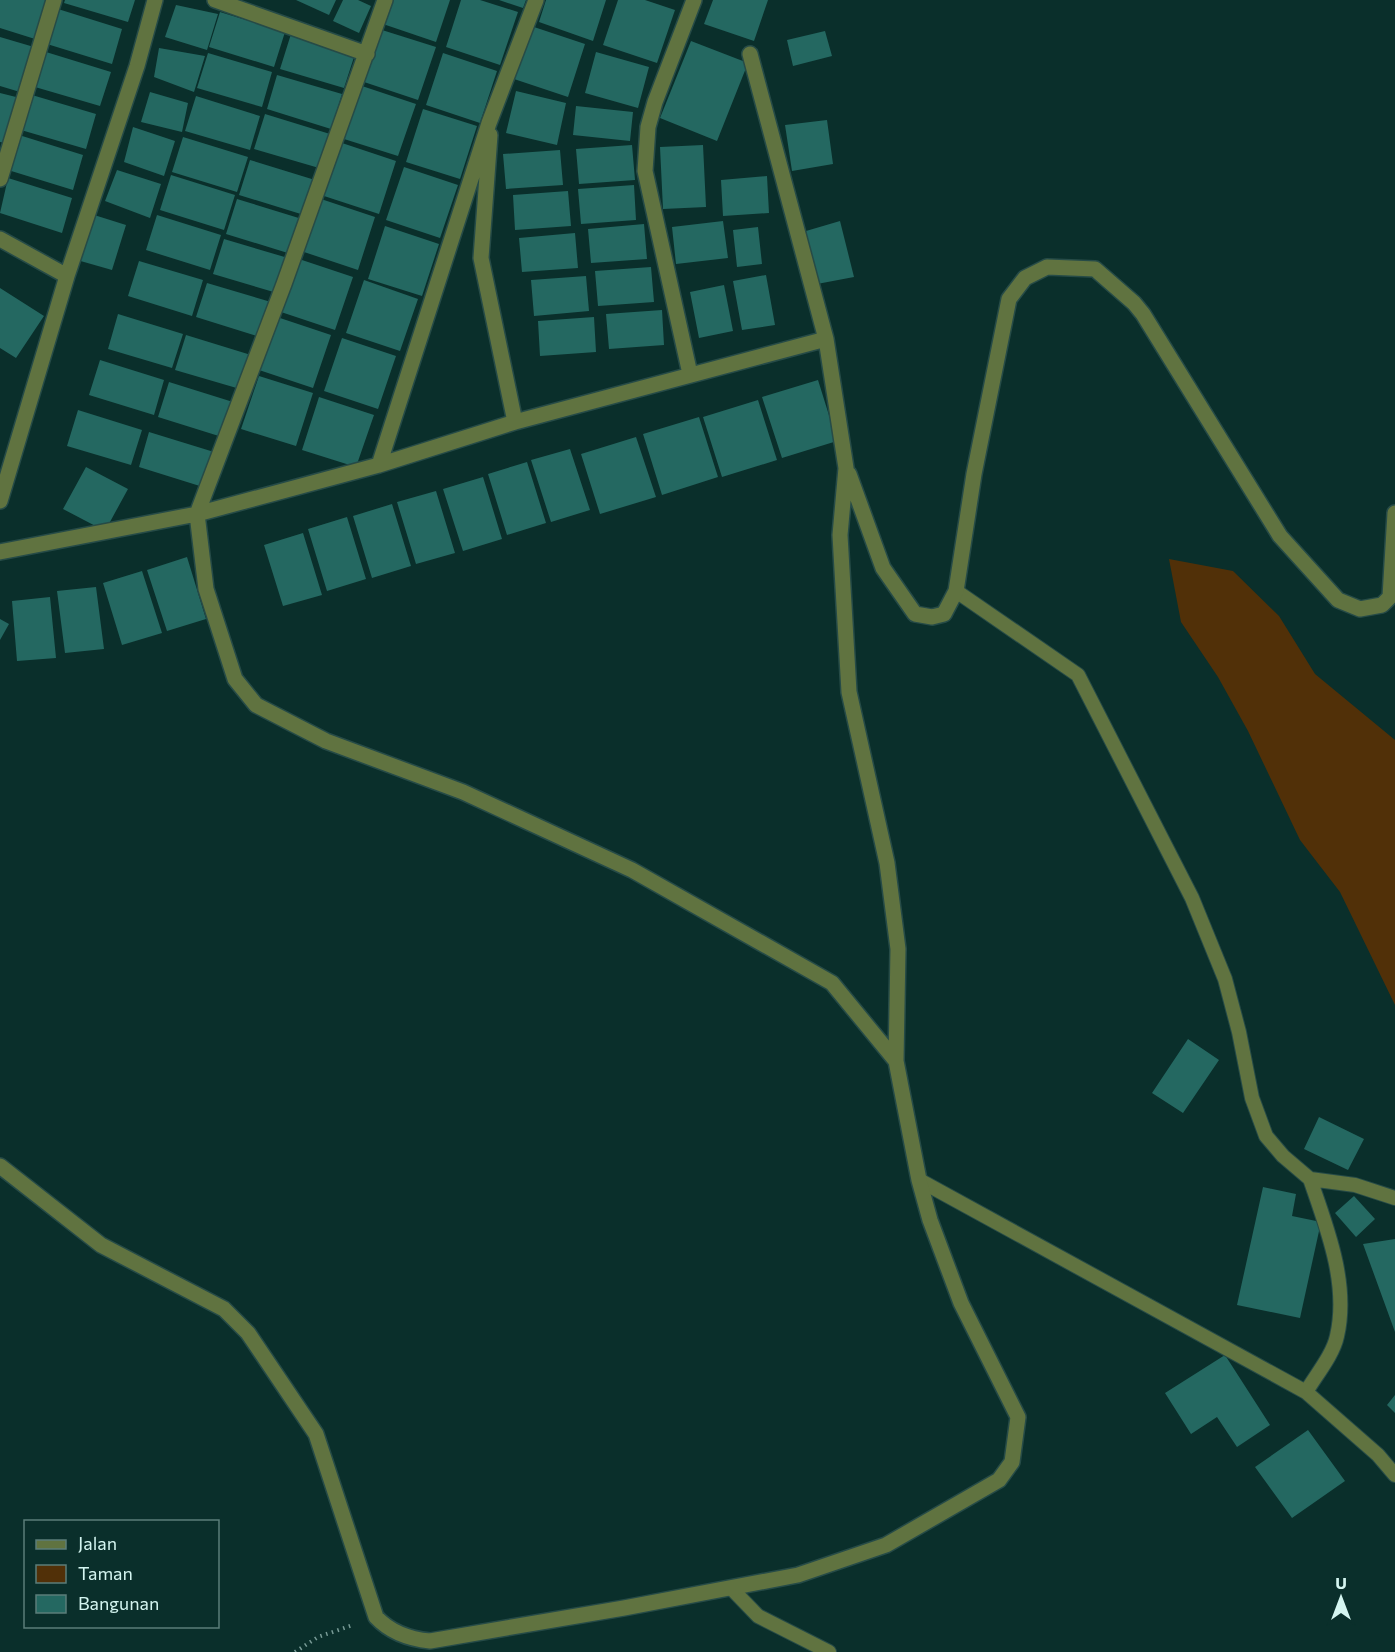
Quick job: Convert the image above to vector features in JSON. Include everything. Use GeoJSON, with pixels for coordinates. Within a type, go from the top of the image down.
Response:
{"type":"FeatureCollection","features":[{"type":"Feature","properties":{"kind":"street"},"geometry":{"type":"LineString","coordinates":[[0,179],[54,0]]}},
{"type":"Feature","properties":{"kind":"street"},"geometry":{"type":"LineString","coordinates":[[0,501],[67,276],[137,66],[155,0]]}},
{"type":"Feature","properties":{"kind":"street"},"geometry":{"type":"LineString","coordinates":[[215,0],[367,54]]}},
{"type":"Feature","properties":{"kind":"street"},"geometry":{"type":"LineString","coordinates":[[385,0],[197,514],[206,589],[235,679],[256,705],[326,741],[463,792],[632,870],[832,983],[896,1061]]}},
{"type":"Feature","properties":{"kind":"street"},"geometry":{"type":"LineString","coordinates":[[379,465],[489,123],[536,0]]}},
{"type":"Feature","properties":{"kind":"street"},"geometry":{"type":"LineString","coordinates":[[690,374],[645,171],[648,128],[654,102],[694,0]]}},
{"type":"Feature","properties":{"kind":"street"},"geometry":{"type":"LineString","coordinates":[[750,54],[826,339],[846,468],[883,568],[915,614],[932,617],[944,614],[956,591],[974,474],[1009,298],[1025,278],[1047,267],[1095,269],[1134,303],[1280,536],[1338,600],[1360,609],[1382,605],[1390,597],[1395,513]]}},
{"type":"Feature","properties":{"kind":"street"},"geometry":{"type":"LineString","coordinates":[[489,123],[491,144],[481,258],[515,422]]}},
{"type":"Feature","properties":{"kind":"street"},"geometry":{"type":"LineString","coordinates":[[0,239],[67,276]]}},
{"type":"Feature","properties":{"kind":"street"},"geometry":{"type":"LineString","coordinates":[[0,552],[197,514],[379,465],[515,422],[826,339]]}},
{"type":"Feature","properties":{"kind":"street"},"geometry":{"type":"LineString","coordinates":[[0,1166],[101,1245],[224,1309],[248,1333],[315,1434],[376,1617],[386,1628],[430,1641],[798,1575],[886,1545],[999,1480],[1012,1462],[1018,1417],[961,1303],[930,1220],[919,1180],[896,1061],[898,949],[887,863],[849,692],[840,535],[846,468]]}},
{"type":"Feature","properties":{"kind":"lane"},"geometry":{"type":"LineString","coordinates":[[956,591],[1078,675],[1192,898],[1225,979],[1239,1032],[1252,1098],[1266,1136],[1282,1156],[1310,1179],[1355,1185],[1395,1197]]}},
{"type":"Feature","properties":{"kind":"lane"},"geometry":{"type":"LineString","coordinates":[[1306,1392],[1337,1337],[1340,1294],[1331,1241],[1310,1179]]}},
{"type":"Feature","properties":{"kind":"lane"},"geometry":{"type":"LineString","coordinates":[[919,1180],[1306,1392],[1378,1455],[1395,1475]]}},
{"type":"Feature","properties":{"kind":"lane"},"geometry":{"type":"LineString","coordinates":[[731,1588],[758,1616],[829,1652]]}},
{"type":"Feature","properties":{"kind":"path"},"geometry":{"type":"LineString","coordinates":[[295,1652],[318,1637],[376,1617]]}},
{"type":"Feature","properties":{"kind":"green space"},"geometry":{"type":"Polygon","coordinates":[[[1169,559],[1233,571],[1279,616],[1315,674],[1395,740],[1395,1005],[1340,892],[1300,840],[1248,731],[1218,677],[1181,622],[1169,559]]]}},
{"type":"Feature","properties":{"kind":"building"},"geometry":{"type":"Polygon","coordinates":[[[0,0],[47,0],[35,39],[0,28],[0,0]]]}},
{"type":"Feature","properties":{"kind":"building"},"geometry":{"type":"Polygon","coordinates":[[[65,0],[135,0],[128,22],[64,3],[65,0]]]}},
{"type":"Feature","properties":{"kind":"building"},"geometry":{"type":"Polygon","coordinates":[[[296,0],[336,0],[329,15],[296,0]]]}},
{"type":"Feature","properties":{"kind":"building"},"geometry":{"type":"Polygon","coordinates":[[[343,0],[358,0],[371,6],[359,33],[333,21],[343,0]]]}},
{"type":"Feature","properties":{"kind":"building"},"geometry":{"type":"Polygon","coordinates":[[[391,0],[450,0],[436,42],[383,24],[391,0]]]}},
{"type":"Feature","properties":{"kind":"building"},"geometry":{"type":"Polygon","coordinates":[[[461,0],[480,0],[518,12],[500,65],[446,47],[461,0]]]}},
{"type":"Feature","properties":{"kind":"building"},"geometry":{"type":"Polygon","coordinates":[[[499,0],[526,0],[523,8],[499,0]]]}},
{"type":"Feature","properties":{"kind":"building"},"geometry":{"type":"Polygon","coordinates":[[[546,0],[606,0],[593,41],[539,22],[546,0]]]}},
{"type":"Feature","properties":{"kind":"building"},"geometry":{"type":"Polygon","coordinates":[[[618,0],[645,0],[675,10],[657,63],[603,45],[618,0]]]}},
{"type":"Feature","properties":{"kind":"building"},"geometry":{"type":"Polygon","coordinates":[[[713,0],[768,0],[754,41],[704,24],[713,0]]]}},
{"type":"Feature","properties":{"kind":"building"},"geometry":{"type":"Polygon","coordinates":[[[176,5],[218,14],[207,50],[165,37],[176,5]]]}},
{"type":"Feature","properties":{"kind":"building"},"geometry":{"type":"Polygon","coordinates":[[[58,9],[122,29],[112,64],[47,44],[58,9]]]}},
{"type":"Feature","properties":{"kind":"building"},"geometry":{"type":"Polygon","coordinates":[[[220,12],[285,32],[274,67],[209,47],[220,12]]]}},
{"type":"Feature","properties":{"kind":"building"},"geometry":{"type":"Polygon","coordinates":[[[531,26],[585,44],[568,97],[514,79],[531,26]]]}},
{"type":"Feature","properties":{"kind":"building"},"geometry":{"type":"Polygon","coordinates":[[[382,30],[436,47],[418,100],[364,82],[382,30]]]}},
{"type":"Feature","properties":{"kind":"building"},"geometry":{"type":"Polygon","coordinates":[[[825,31],[832,56],[793,66],[787,40],[825,31]]]}},
{"type":"Feature","properties":{"kind":"building"},"geometry":{"type":"Polygon","coordinates":[[[291,34],[355,54],[344,88],[280,69],[291,34]]]}},
{"type":"Feature","properties":{"kind":"building"},"geometry":{"type":"Polygon","coordinates":[[[0,37],[34,47],[20,92],[0,86],[0,37]]]}},
{"type":"Feature","properties":{"kind":"building"},"geometry":{"type":"Polygon","coordinates":[[[691,41],[748,63],[717,141],[660,118],[691,41]]]}},
{"type":"Feature","properties":{"kind":"building"},"geometry":{"type":"Polygon","coordinates":[[[159,48],[205,56],[194,92],[154,77],[159,48]]]}},
{"type":"Feature","properties":{"kind":"building"},"geometry":{"type":"Polygon","coordinates":[[[46,52],[111,72],[100,106],[35,87],[46,52]]]}},
{"type":"Feature","properties":{"kind":"building"},"geometry":{"type":"Polygon","coordinates":[[[596,52],[649,67],[638,108],[585,93],[596,52]]]}},
{"type":"Feature","properties":{"kind":"building"},"geometry":{"type":"Polygon","coordinates":[[[208,53],[272,72],[262,107],[197,88],[208,53]]]}},
{"type":"Feature","properties":{"kind":"building"},"geometry":{"type":"Polygon","coordinates":[[[443,53],[497,71],[480,123],[426,105],[443,53]]]}},
{"type":"Feature","properties":{"kind":"building"},"geometry":{"type":"Polygon","coordinates":[[[277,75],[342,94],[331,129],[267,109],[277,75]]]}},
{"type":"Feature","properties":{"kind":"building"},"geometry":{"type":"Polygon","coordinates":[[[362,86],[416,104],[398,156],[344,139],[362,86]]]}},
{"type":"Feature","properties":{"kind":"building"},"geometry":{"type":"Polygon","coordinates":[[[516,91],[566,103],[557,145],[506,133],[516,91]]]}},
{"type":"Feature","properties":{"kind":"building"},"geometry":{"type":"Polygon","coordinates":[[[150,92],[188,103],[182,132],[141,122],[150,92]]]}},
{"type":"Feature","properties":{"kind":"building"},"geometry":{"type":"Polygon","coordinates":[[[0,93],[20,98],[6,143],[0,142],[0,93]]]}},
{"type":"Feature","properties":{"kind":"building"},"geometry":{"type":"Polygon","coordinates":[[[32,95],[96,114],[86,149],[21,130],[32,95]]]}},
{"type":"Feature","properties":{"kind":"building"},"geometry":{"type":"Polygon","coordinates":[[[196,96],[260,116],[250,150],[185,131],[196,96]]]}},
{"type":"Feature","properties":{"kind":"building"},"geometry":{"type":"Polygon","coordinates":[[[576,106],[633,112],[630,141],[573,135],[576,106]]]}},
{"type":"Feature","properties":{"kind":"building"},"geometry":{"type":"Polygon","coordinates":[[[423,109],[477,126],[460,179],[406,162],[423,109]]]}},
{"type":"Feature","properties":{"kind":"building"},"geometry":{"type":"Polygon","coordinates":[[[265,114],[330,134],[319,168],[254,149],[265,114]]]}},
{"type":"Feature","properties":{"kind":"building"},"geometry":{"type":"Polygon","coordinates":[[[827,120],[833,164],[792,171],[785,125],[827,120]]]}},
{"type":"Feature","properties":{"kind":"building"},"geometry":{"type":"Polygon","coordinates":[[[133,127],[175,141],[164,176],[124,162],[133,127]]]}},
{"type":"Feature","properties":{"kind":"building"},"geometry":{"type":"Polygon","coordinates":[[[19,135],[83,155],[73,190],[8,170],[19,135]]]}},
{"type":"Feature","properties":{"kind":"building"},"geometry":{"type":"Polygon","coordinates":[[[183,137],[248,157],[237,192],[172,172],[183,137]]]}},
{"type":"Feature","properties":{"kind":"building"},"geometry":{"type":"Polygon","coordinates":[[[342,143],[396,161],[379,214],[324,196],[342,143]]]}},
{"type":"Feature","properties":{"kind":"building"},"geometry":{"type":"Polygon","coordinates":[[[632,145],[635,180],[579,184],[576,149],[632,145]]]}},
{"type":"Feature","properties":{"kind":"building"},"geometry":{"type":"Polygon","coordinates":[[[703,145],[706,207],[663,209],[660,147],[703,145]]]}},
{"type":"Feature","properties":{"kind":"building"},"geometry":{"type":"Polygon","coordinates":[[[560,150],[563,185],[506,189],[503,154],[560,150]]]}},
{"type":"Feature","properties":{"kind":"building"},"geometry":{"type":"Polygon","coordinates":[[[250,160],[315,180],[304,215],[239,195],[250,160]]]}},
{"type":"Feature","properties":{"kind":"building"},"geometry":{"type":"Polygon","coordinates":[[[404,167],[458,185],[440,238],[386,220],[404,167]]]}},
{"type":"Feature","properties":{"kind":"building"},"geometry":{"type":"Polygon","coordinates":[[[117,170],[161,184],[150,218],[105,201],[117,170]]]}},
{"type":"Feature","properties":{"kind":"building"},"geometry":{"type":"Polygon","coordinates":[[[171,175],[235,195],[224,230],[160,210],[171,175]]]}},
{"type":"Feature","properties":{"kind":"building"},"geometry":{"type":"Polygon","coordinates":[[[767,176],[769,213],[723,216],[721,180],[767,176]]]}},
{"type":"Feature","properties":{"kind":"building"},"geometry":{"type":"Polygon","coordinates":[[[8,178],[72,198],[62,233],[0,213],[8,178]]]}},
{"type":"Feature","properties":{"kind":"building"},"geometry":{"type":"Polygon","coordinates":[[[634,185],[636,220],[581,224],[578,189],[634,185]]]}},
{"type":"Feature","properties":{"kind":"building"},"geometry":{"type":"Polygon","coordinates":[[[568,191],[571,226],[515,230],[513,195],[568,191]]]}},
{"type":"Feature","properties":{"kind":"building"},"geometry":{"type":"Polygon","coordinates":[[[237,199],[302,219],[291,254],[226,234],[237,199]]]}},
{"type":"Feature","properties":{"kind":"building"},"geometry":{"type":"Polygon","coordinates":[[[321,199],[375,217],[358,270],[304,252],[321,199]]]}},
{"type":"Feature","properties":{"kind":"building"},"geometry":{"type":"Polygon","coordinates":[[[91,214],[126,225],[112,270],[77,260],[91,214]]]}},
{"type":"Feature","properties":{"kind":"building"},"geometry":{"type":"Polygon","coordinates":[[[157,215],[221,235],[210,270],[146,250],[157,215]]]}},
{"type":"Feature","properties":{"kind":"building"},"geometry":{"type":"Polygon","coordinates":[[[723,221],[728,258],[676,264],[672,227],[723,221]]]}},
{"type":"Feature","properties":{"kind":"building"},"geometry":{"type":"Polygon","coordinates":[[[840,221],[854,277],[817,284],[806,231],[840,221]]]}},
{"type":"Feature","properties":{"kind":"building"},"geometry":{"type":"Polygon","coordinates":[[[644,224],[647,259],[591,263],[588,229],[644,224]]]}},
{"type":"Feature","properties":{"kind":"building"},"geometry":{"type":"Polygon","coordinates":[[[385,226],[439,244],[422,296],[368,279],[385,226]]]}},
{"type":"Feature","properties":{"kind":"building"},"geometry":{"type":"Polygon","coordinates":[[[758,227],[762,264],[737,267],[733,230],[758,227]]]}},
{"type":"Feature","properties":{"kind":"building"},"geometry":{"type":"Polygon","coordinates":[[[575,233],[578,268],[522,272],[519,238],[575,233]]]}},
{"type":"Feature","properties":{"kind":"building"},"geometry":{"type":"Polygon","coordinates":[[[224,239],[288,258],[277,293],[213,274],[224,239]]]}},
{"type":"Feature","properties":{"kind":"building"},"geometry":{"type":"Polygon","coordinates":[[[299,259],[353,277],[335,330],[281,312],[299,259]]]}},
{"type":"Feature","properties":{"kind":"building"},"geometry":{"type":"Polygon","coordinates":[[[139,261],[203,280],[192,316],[128,296],[139,261]]]}},
{"type":"Feature","properties":{"kind":"building"},"geometry":{"type":"Polygon","coordinates":[[[651,267],[654,302],[598,306],[595,271],[651,267]]]}},
{"type":"Feature","properties":{"kind":"building"},"geometry":{"type":"Polygon","coordinates":[[[766,275],[775,325],[742,330],[733,281],[766,275]]]}},
{"type":"Feature","properties":{"kind":"building"},"geometry":{"type":"Polygon","coordinates":[[[586,276],[589,311],[534,316],[531,280],[586,276]]]}},
{"type":"Feature","properties":{"kind":"building"},"geometry":{"type":"Polygon","coordinates":[[[364,280],[418,299],[400,351],[346,333],[364,280]]]}},
{"type":"Feature","properties":{"kind":"building"},"geometry":{"type":"Polygon","coordinates":[[[207,283],[271,302],[260,337],[196,317],[207,283]]]}},
{"type":"Feature","properties":{"kind":"building"},"geometry":{"type":"Polygon","coordinates":[[[724,285],[733,331],[699,338],[690,292],[724,285]]]}},
{"type":"Feature","properties":{"kind":"building"},"geometry":{"type":"Polygon","coordinates":[[[0,288],[44,316],[16,358],[0,348],[0,288]]]}},
{"type":"Feature","properties":{"kind":"building"},"geometry":{"type":"Polygon","coordinates":[[[662,310],[664,345],[609,349],[606,314],[662,310]]]}},
{"type":"Feature","properties":{"kind":"building"},"geometry":{"type":"Polygon","coordinates":[[[118,314],[183,334],[172,368],[108,349],[118,314]]]}},
{"type":"Feature","properties":{"kind":"building"},"geometry":{"type":"Polygon","coordinates":[[[277,317],[331,335],[313,388],[259,370],[277,317]]]}},
{"type":"Feature","properties":{"kind":"building"},"geometry":{"type":"Polygon","coordinates":[[[594,317],[596,352],[540,356],[538,321],[594,317]]]}},
{"type":"Feature","properties":{"kind":"building"},"geometry":{"type":"Polygon","coordinates":[[[186,335],[251,355],[240,389],[175,370],[186,335]]]}},
{"type":"Feature","properties":{"kind":"building"},"geometry":{"type":"Polygon","coordinates":[[[342,338],[396,356],[378,409],[324,391],[342,338]]]}},
{"type":"Feature","properties":{"kind":"building"},"geometry":{"type":"Polygon","coordinates":[[[100,360],[164,380],[154,415],[89,395],[100,360]]]}},
{"type":"Feature","properties":{"kind":"building"},"geometry":{"type":"Polygon","coordinates":[[[259,376],[313,393],[296,446],[241,429],[259,376]]]}},
{"type":"Feature","properties":{"kind":"building"},"geometry":{"type":"Polygon","coordinates":[[[818,380],[837,441],[782,458],[762,397],[818,380]]]}},
{"type":"Feature","properties":{"kind":"building"},"geometry":{"type":"Polygon","coordinates":[[[169,382],[233,402],[222,437],[158,417],[169,382]]]}},
{"type":"Feature","properties":{"kind":"building"},"geometry":{"type":"Polygon","coordinates":[[[319,397],[374,415],[356,467],[302,450],[319,397]]]}},
{"type":"Feature","properties":{"kind":"building"},"geometry":{"type":"Polygon","coordinates":[[[758,400],[777,460],[722,477],[703,417],[758,400]]]}},
{"type":"Feature","properties":{"kind":"building"},"geometry":{"type":"Polygon","coordinates":[[[78,410],[142,430],[131,465],[67,446],[78,410]]]}},
{"type":"Feature","properties":{"kind":"building"},"geometry":{"type":"Polygon","coordinates":[[[699,417],[718,477],[662,495],[643,434],[699,417]]]}},
{"type":"Feature","properties":{"kind":"building"},"geometry":{"type":"Polygon","coordinates":[[[149,432],[214,452],[203,487],[139,467],[149,432]]]}},
{"type":"Feature","properties":{"kind":"building"},"geometry":{"type":"Polygon","coordinates":[[[636,437],[656,497],[600,514],[581,454],[636,437]]]}},
{"type":"Feature","properties":{"kind":"building"},"geometry":{"type":"Polygon","coordinates":[[[570,449],[590,510],[551,522],[531,460],[570,449]]]}},
{"type":"Feature","properties":{"kind":"building"},"geometry":{"type":"Polygon","coordinates":[[[527,462],[546,523],[507,535],[488,474],[527,462]]]}},
{"type":"Feature","properties":{"kind":"building"},"geometry":{"type":"Polygon","coordinates":[[[86,467],[128,489],[105,531],[63,509],[86,467]]]}},
{"type":"Feature","properties":{"kind":"building"},"geometry":{"type":"Polygon","coordinates":[[[483,477],[502,539],[463,551],[443,489],[483,477]]]}},
{"type":"Feature","properties":{"kind":"building"},"geometry":{"type":"Polygon","coordinates":[[[436,491],[455,553],[416,564],[397,502],[436,491]]]}},
{"type":"Feature","properties":{"kind":"building"},"geometry":{"type":"Polygon","coordinates":[[[392,504],[411,566],[372,578],[353,516],[392,504]]]}},
{"type":"Feature","properties":{"kind":"building"},"geometry":{"type":"Polygon","coordinates":[[[347,517],[366,579],[327,591],[308,529],[347,517]]]}},
{"type":"Feature","properties":{"kind":"building"},"geometry":{"type":"Polygon","coordinates":[[[303,533],[322,595],[283,606],[264,545],[303,533]]]}},
{"type":"Feature","properties":{"kind":"building"},"geometry":{"type":"Polygon","coordinates":[[[187,557],[206,619],[167,631],[147,570],[187,557]]]}},
{"type":"Feature","properties":{"kind":"building"},"geometry":{"type":"Polygon","coordinates":[[[142,571],[162,633],[122,645],[103,583],[142,571]]]}},
{"type":"Feature","properties":{"kind":"building"},"geometry":{"type":"Polygon","coordinates":[[[96,587],[104,649],[65,653],[57,591],[96,587]]]}},
{"type":"Feature","properties":{"kind":"building"},"geometry":{"type":"Polygon","coordinates":[[[50,597],[56,658],[17,661],[12,601],[50,597]]]}},
{"type":"Feature","properties":{"kind":"building"},"geometry":{"type":"Polygon","coordinates":[[[0,619],[9,624],[0,640],[0,619]]]}},
{"type":"Feature","properties":{"kind":"building"},"geometry":{"type":"Polygon","coordinates":[[[1188,1039],[1219,1060],[1183,1113],[1152,1093],[1188,1039]]]}},
{"type":"Feature","properties":{"kind":"building"},"geometry":{"type":"Polygon","coordinates":[[[1319,1117],[1364,1139],[1348,1170],[1304,1149],[1319,1117]]]}},
{"type":"Feature","properties":{"kind":"building"},"geometry":{"type":"Polygon","coordinates":[[[1263,1187],[1296,1194],[1292,1216],[1321,1222],[1300,1318],[1237,1305],[1263,1187]]]}},
{"type":"Feature","properties":{"kind":"building"},"geometry":{"type":"Polygon","coordinates":[[[1354,1196],[1375,1219],[1356,1237],[1335,1213],[1354,1196]]]}},
{"type":"Feature","properties":{"kind":"building"},"geometry":{"type":"Polygon","coordinates":[[[1395,1239],[1395,1332],[1363,1244],[1395,1239]]]}},
{"type":"Feature","properties":{"kind":"building"},"geometry":{"type":"Polygon","coordinates":[[[1225,1355],[1270,1425],[1237,1447],[1217,1417],[1191,1434],[1165,1393],[1225,1355]]]}},
{"type":"Feature","properties":{"kind":"building"},"geometry":{"type":"Polygon","coordinates":[[[1395,1395],[1395,1413],[1387,1405],[1395,1395]]]}},
{"type":"Feature","properties":{"kind":"building"},"geometry":{"type":"Polygon","coordinates":[[[1308,1430],[1345,1481],[1292,1518],[1255,1467],[1308,1430]]]}}]}
